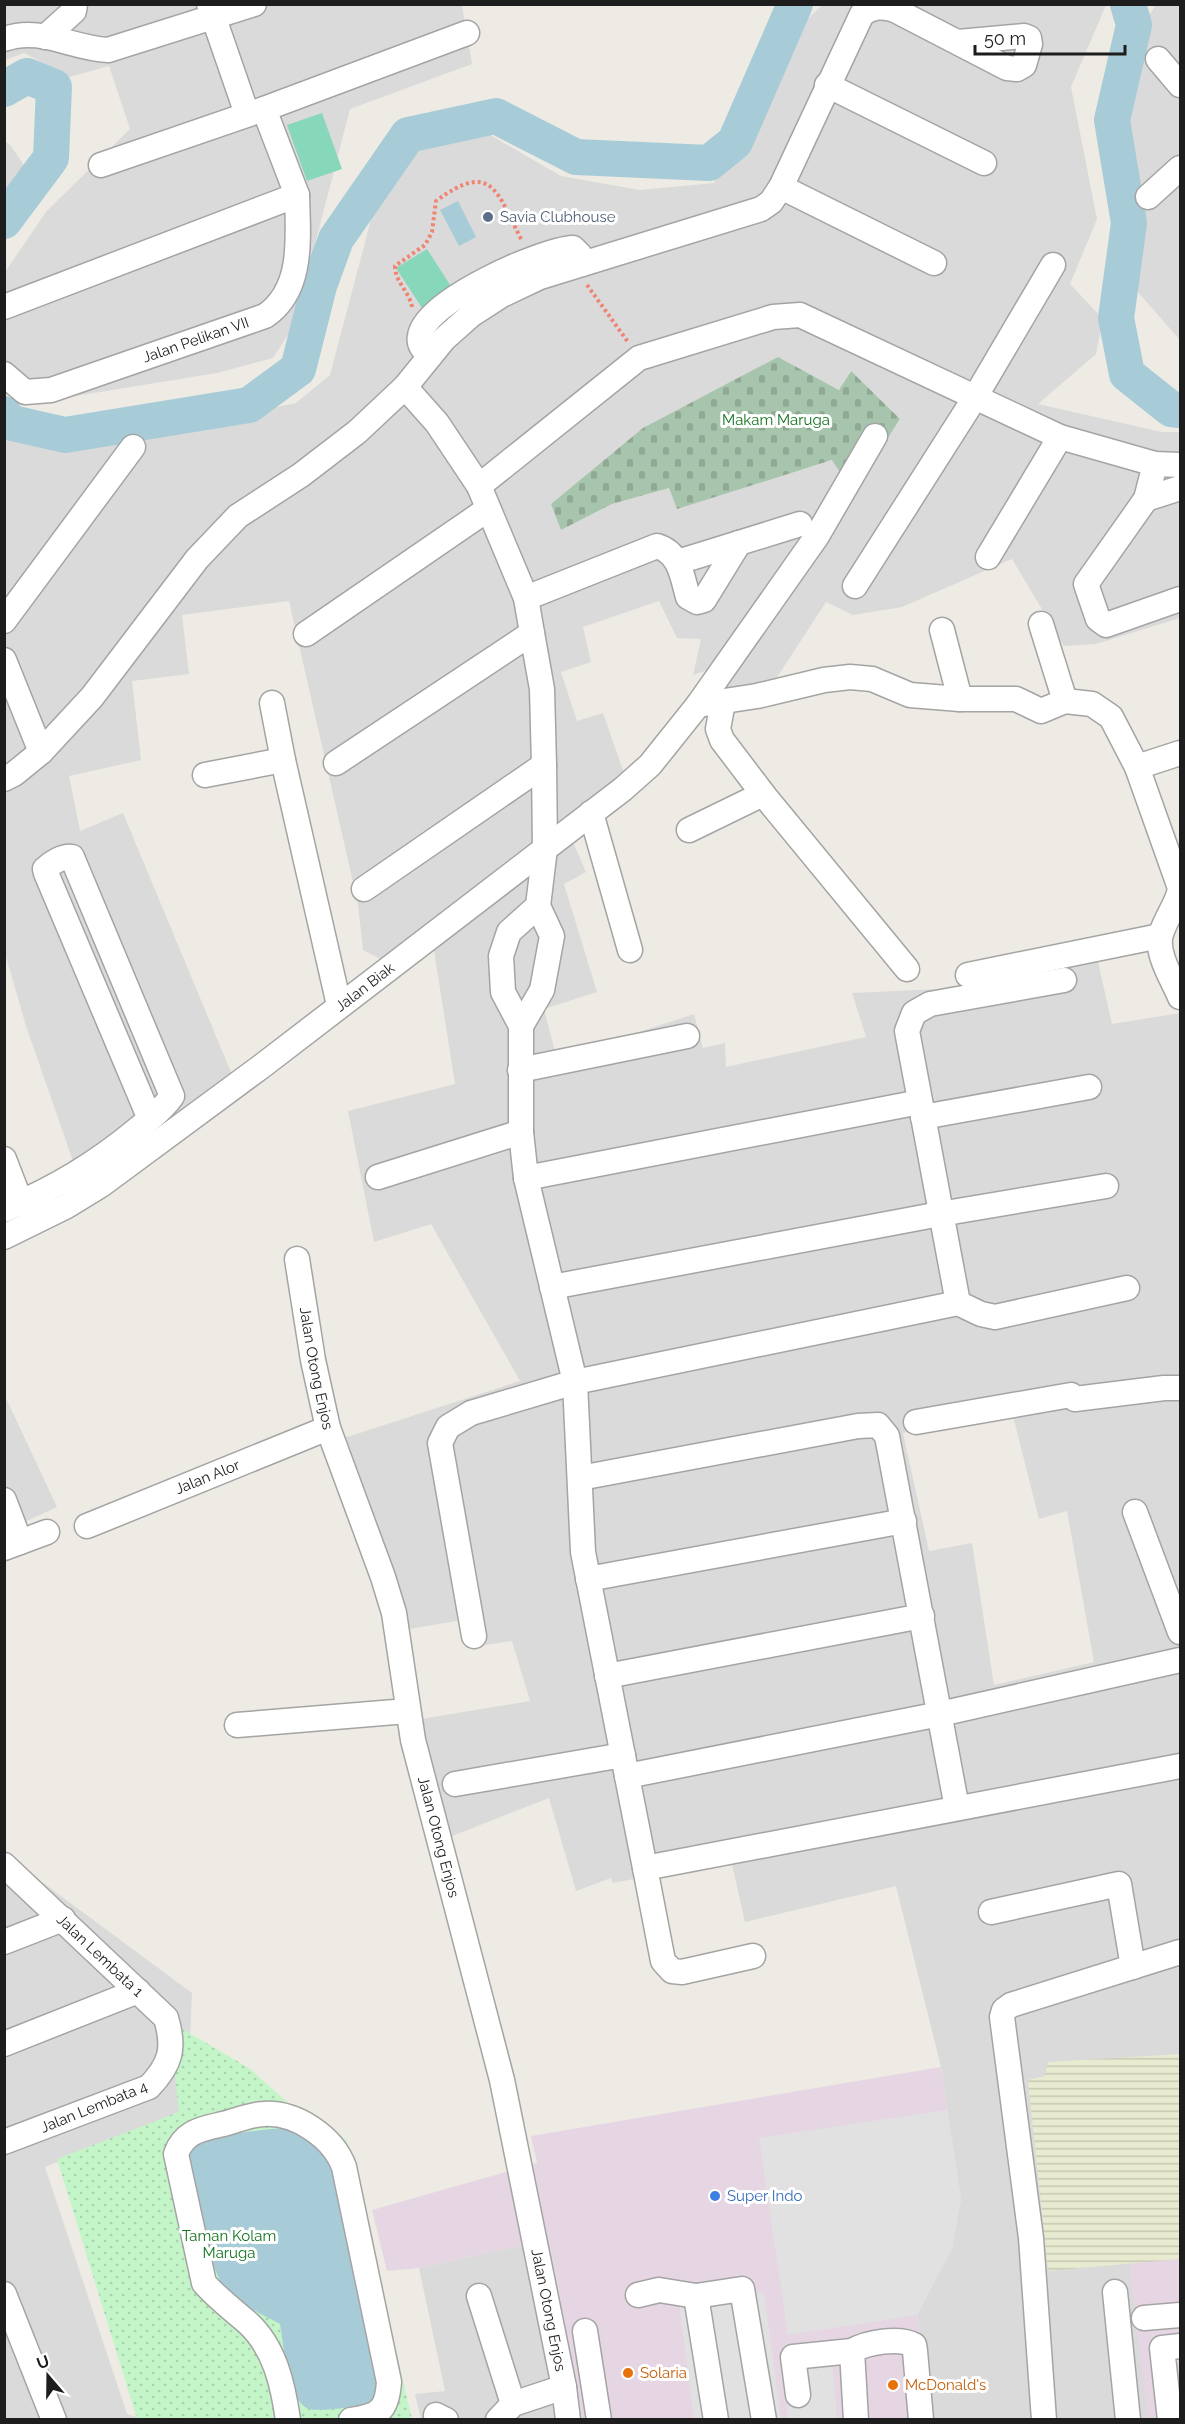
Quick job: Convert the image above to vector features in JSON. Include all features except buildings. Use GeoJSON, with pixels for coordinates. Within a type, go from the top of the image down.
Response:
{"type":"FeatureCollection","features":[{"type":"Feature","properties":{"kind":"street"},"geometry":{"type":"LineString","coordinates":[[4,39],[27,33],[98,49],[212,11],[254,4]]}},
{"type":"Feature","properties":{"kind":"street"},"geometry":{"type":"LineString","coordinates":[[4,779],[14,774],[41,752],[92,697],[197,560],[238,516],[301,475],[357,432],[405,387],[444,339],[471,315],[502,295],[540,277],[761,209],[771,202],[781,187],[862,14],[869,9],[875,7],[895,10],[958,42]]}},
{"type":"Feature","properties":{"kind":"street"},"geometry":{"type":"LineString","coordinates":[[45,37],[75,8],[98,49]]}},
{"type":"Feature","properties":{"kind":"street","name":"Jalan Pelikan VII"},"geometry":{"type":"LineString","coordinates":[[4,374],[25,392],[51,390],[265,316],[278,307],[286,296],[298,248],[297,195],[222,47],[212,11]]}},
{"type":"Feature","properties":{"kind":"street"},"geometry":{"type":"LineString","coordinates":[[101,165],[255,112],[467,33]]}},
{"type":"Feature","properties":{"kind":"street"},"geometry":{"type":"LineString","coordinates":[[1158,59],[1180,85]]}},
{"type":"Feature","properties":{"kind":"street"},"geometry":{"type":"LineString","coordinates":[[827,85],[984,163]]}},
{"type":"Feature","properties":{"kind":"street"},"geometry":{"type":"LineString","coordinates":[[1148,197],[1180,168]]}},
{"type":"Feature","properties":{"kind":"street"},"geometry":{"type":"LineString","coordinates":[[781,187],[934,263]]}},
{"type":"Feature","properties":{"kind":"street"},"geometry":{"type":"LineString","coordinates":[[4,307],[297,195]]}},
{"type":"Feature","properties":{"kind":"street"},"geometry":{"type":"LineString","coordinates":[[430,356],[421,347],[419,338],[423,328],[432,316],[474,285],[511,266],[557,249],[573,248],[580,255],[582,264]]}},
{"type":"Feature","properties":{"kind":"street"},"geometry":{"type":"LineString","coordinates":[[855,586],[974,399],[1053,265]]}},
{"type":"Feature","properties":{"kind":"street"},"geometry":{"type":"LineString","coordinates":[[479,486],[639,358],[773,317],[800,315],[974,399],[1060,437],[1155,464],[1180,465]]}},
{"type":"Feature","properties":{"kind":"street"},"geometry":{"type":"LineString","coordinates":[[405,387],[436,423],[479,486],[526,598],[542,689],[545,848],[538,906],[552,936],[542,990],[520,1026]]}},
{"type":"Feature","properties":{"kind":"street","name":"Jalan Biak"},"geometry":{"type":"LineString","coordinates":[[4,1237],[65,1207],[101,1185],[262,1066],[650,765],[698,705],[817,536],[875,436]]}},
{"type":"Feature","properties":{"kind":"street"},"geometry":{"type":"LineString","coordinates":[[988,557],[1060,437]]}},
{"type":"Feature","properties":{"kind":"street"},"geometry":{"type":"LineString","coordinates":[[4,621],[133,447]]}},
{"type":"Feature","properties":{"kind":"street"},"geometry":{"type":"LineString","coordinates":[[1155,464],[1146,499],[1088,580],[1087,588],[1098,619],[1106,625],[1180,599]]}},
{"type":"Feature","properties":{"kind":"street"},"geometry":{"type":"LineString","coordinates":[[1146,499],[1180,488]]}},
{"type":"Feature","properties":{"kind":"street"},"geometry":{"type":"LineString","coordinates":[[306,633],[488,509]]}},
{"type":"Feature","properties":{"kind":"street"},"geometry":{"type":"LineString","coordinates":[[678,562],[800,524]]}},
{"type":"Feature","properties":{"kind":"street"},"geometry":{"type":"LineString","coordinates":[[526,598],[657,546],[667,549],[678,562],[688,597],[698,603],[704,600],[739,543]]}},
{"type":"Feature","properties":{"kind":"street"},"geometry":{"type":"LineString","coordinates":[[1041,624],[1065,701]]}},
{"type":"Feature","properties":{"kind":"street"},"geometry":{"type":"LineString","coordinates":[[942,630],[960,699]]}},
{"type":"Feature","properties":{"kind":"street"},"geometry":{"type":"LineString","coordinates":[[336,763],[532,633]]}},
{"type":"Feature","properties":{"kind":"street"},"geometry":{"type":"LineString","coordinates":[[5,662],[41,752]]}},
{"type":"Feature","properties":{"kind":"street"},"geometry":{"type":"LineString","coordinates":[[698,705],[850,677],[872,679],[910,695],[960,699],[1016,699],[1041,711],[1065,701],[1092,704],[1102,709],[1110,717],[1137,767],[1180,889],[1176,906],[1160,936],[1160,951],[1180,997]]}},
{"type":"Feature","properties":{"kind":"street"},"geometry":{"type":"LineString","coordinates":[[723,702],[718,729],[722,740],[763,795],[907,969]]}},
{"type":"Feature","properties":{"kind":"street"},"geometry":{"type":"LineString","coordinates":[[272,703],[339,1005]]}},
{"type":"Feature","properties":{"kind":"street"},"geometry":{"type":"LineString","coordinates":[[1137,767],[1180,753]]}},
{"type":"Feature","properties":{"kind":"street"},"geometry":{"type":"LineString","coordinates":[[205,775],[283,760]]}},
{"type":"Feature","properties":{"kind":"street"},"geometry":{"type":"LineString","coordinates":[[364,889],[543,765]]}},
{"type":"Feature","properties":{"kind":"street"},"geometry":{"type":"LineString","coordinates":[[688,830],[763,795]]}},
{"type":"Feature","properties":{"kind":"street"},"geometry":{"type":"LineString","coordinates":[[591,813],[630,950]]}},
{"type":"Feature","properties":{"kind":"street"},"geometry":{"type":"LineString","coordinates":[[4,1159],[13,1207],[81,1172],[117,1147],[150,1119],[170,1099],[172,1093],[72,857],[68,856],[48,866],[45,869],[46,873],[150,1119]]}},
{"type":"Feature","properties":{"kind":"street"},"geometry":{"type":"LineString","coordinates":[[538,906],[509,932],[501,956],[503,992],[520,1026],[521,1131],[526,1178],[575,1382],[583,1552],[663,1961],[672,1971],[682,1972],[753,1956]]}},
{"type":"Feature","properties":{"kind":"street"},"geometry":{"type":"LineString","coordinates":[[968,975],[1160,936]]}},
{"type":"Feature","properties":{"kind":"street"},"geometry":{"type":"LineString","coordinates":[[96,989],[122,976]]}},
{"type":"Feature","properties":{"kind":"street"},"geometry":{"type":"LineString","coordinates":[[958,1303],[907,1031],[914,1013],[930,1004],[1064,980]]}},
{"type":"Feature","properties":{"kind":"street"},"geometry":{"type":"LineString","coordinates":[[520,1070],[687,1036]]}},
{"type":"Feature","properties":{"kind":"street"},"geometry":{"type":"LineString","coordinates":[[526,1178],[922,1109],[1089,1087]]}},
{"type":"Feature","properties":{"kind":"street"},"geometry":{"type":"LineString","coordinates":[[378,1177],[521,1131]]}},
{"type":"Feature","properties":{"kind":"street"},"geometry":{"type":"LineString","coordinates":[[552,1287],[940,1214],[1106,1186]]}},
{"type":"Feature","properties":{"kind":"street","name":"Jalan Otong Enjos"},"geometry":{"type":"LineString","coordinates":[[297,1259],[313,1360],[328,1428],[391,1604],[407,1711],[502,2080],[564,2387],[568,2420]]}},
{"type":"Feature","properties":{"kind":"street"},"geometry":{"type":"LineString","coordinates":[[474,1636],[440,1443],[448,1427],[471,1413],[575,1382],[958,1303],[981,1314],[995,1317],[1127,1288]]}},
{"type":"Feature","properties":{"kind":"street"},"geometry":{"type":"LineString","coordinates":[[916,1422],[1071,1395],[1075,1399],[1180,1388]]}},
{"type":"Feature","properties":{"kind":"street"},"geometry":{"type":"LineString","coordinates":[[580,1478],[858,1426],[878,1425],[887,1436],[957,1808]]}},
{"type":"Feature","properties":{"kind":"street","name":"Jalan Alor"},"geometry":{"type":"LineString","coordinates":[[87,1526],[328,1428]]}},
{"type":"Feature","properties":{"kind":"street"},"geometry":{"type":"LineString","coordinates":[[4,1500],[12,1545],[47,1532]]}},
{"type":"Feature","properties":{"kind":"street"},"geometry":{"type":"LineString","coordinates":[[1135,1512],[1180,1632]]}},
{"type":"Feature","properties":{"kind":"street"},"geometry":{"type":"LineString","coordinates":[[588,1579],[904,1521]]}},
{"type":"Feature","properties":{"kind":"street"},"geometry":{"type":"LineString","coordinates":[[607,1676],[922,1616]]}},
{"type":"Feature","properties":{"kind":"street"},"geometry":{"type":"LineString","coordinates":[[455,1784],[625,1766],[940,1714],[1180,1660]]}},
{"type":"Feature","properties":{"kind":"street"},"geometry":{"type":"LineString","coordinates":[[237,1725],[407,1711]]}},
{"type":"Feature","properties":{"kind":"street"},"geometry":{"type":"LineString","coordinates":[[645,1868],[1180,1766]]}},
{"type":"Feature","properties":{"kind":"street","name":"Jalan Lembata 1"},"geometry":{"type":"LineString","coordinates":[[4,1865],[166,2018],[172,2037],[169,2056]]}},
{"type":"Feature","properties":{"kind":"street"},"geometry":{"type":"LineString","coordinates":[[991,1912],[1119,1884],[1133,1967]]}},
{"type":"Feature","properties":{"kind":"street"},"geometry":{"type":"LineString","coordinates":[[4,1942],[63,1919]]}},
{"type":"Feature","properties":{"kind":"street"},"geometry":{"type":"LineString","coordinates":[[1044,2420],[1031,2238],[1002,2017],[1004,2010],[1011,2005],[1180,1952]]}},
{"type":"Feature","properties":{"kind":"street"},"geometry":{"type":"LineString","coordinates":[[4,2044],[138,1991]]}},
{"type":"Feature","properties":{"kind":"street","name":"Jalan Lembata 4"},"geometry":{"type":"LineString","coordinates":[[4,2142],[149,2087],[163,2072],[169,2056]]}},
{"type":"Feature","properties":{"kind":"street"},"geometry":{"type":"LineString","coordinates":[[288,2420],[270,2351],[250,2325],[217,2298],[204,2283],[176,2154],[180,2144],[190,2133],[262,2114],[278,2114],[319,2133],[340,2154],[344,2166],[389,2382],[385,2406],[376,2415],[351,2420]]}},
{"type":"Feature","properties":{"kind":"street"},"geometry":{"type":"LineString","coordinates":[[638,2295],[659,2290],[696,2296],[742,2289],[764,2420]]}},
{"type":"Feature","properties":{"kind":"street"},"geometry":{"type":"LineString","coordinates":[[1115,2292],[1128,2420]]}},
{"type":"Feature","properties":{"kind":"street"},"geometry":{"type":"LineString","coordinates":[[4,2294],[54,2420]]}},
{"type":"Feature","properties":{"kind":"street"},"geometry":{"type":"LineString","coordinates":[[479,2296],[506,2412],[564,2387]]}},
{"type":"Feature","properties":{"kind":"street"},"geometry":{"type":"LineString","coordinates":[[696,2296],[716,2420]]}},
{"type":"Feature","properties":{"kind":"street"},"geometry":{"type":"LineString","coordinates":[[1144,2318],[1180,2315]]}},
{"type":"Feature","properties":{"kind":"street"},"geometry":{"type":"LineString","coordinates":[[585,2331],[599,2420]]}},
{"type":"Feature","properties":{"kind":"street"},"geometry":{"type":"LineString","coordinates":[[798,2395],[793,2357],[852,2351],[860,2346],[907,2341],[914,2345],[921,2420]]}},
{"type":"Feature","properties":{"kind":"street"},"geometry":{"type":"LineString","coordinates":[[1170,2420],[1162,2348],[1180,2346]]}},
{"type":"Feature","properties":{"kind":"street"},"geometry":{"type":"LineString","coordinates":[[852,2351],[856,2420]]}},
{"type":"Feature","properties":{"kind":"path"},"geometry":{"type":"LineString","coordinates":[[423,328],[415,320],[411,299],[399,283],[395,266],[425,245],[432,232],[436,201],[455,187],[475,180],[486,183],[496,191],[530,259]]}},
{"type":"Feature","properties":{"kind":"path"},"geometry":{"type":"LineString","coordinates":[[582,264],[587,287],[639,358]]}},
{"type":"Feature","properties":{"kind":"shaded area"},"geometry":{"type":"Polygon","coordinates":[[[5,5],[462,5],[472,64],[350,109],[294,325],[273,358],[217,373],[57,399],[5,374],[5,272],[46,212],[130,129],[109,66],[70,77],[24,53],[5,60],[5,5]]]}},
{"type":"Feature","properties":{"kind":"shaded area"},"geometry":{"type":"Polygon","coordinates":[[[822,5],[1106,5],[1071,87],[1097,219],[1070,284],[1103,319],[1096,354],[1038,404],[1162,432],[1180,432],[1180,618],[1096,644],[1064,646],[1012,559],[902,607],[853,615],[826,602],[774,682],[719,696],[900,419],[850,371],[840,390],[778,358],[561,530],[612,504],[669,488],[677,508],[833,460],[841,474],[809,533],[713,668],[693,675],[701,639],[677,638],[659,601],[583,627],[591,662],[561,672],[577,721],[603,713],[626,779],[563,819],[586,872],[564,884],[597,992],[544,1009],[557,1059],[694,1014],[703,1048],[725,1043],[726,1067],[866,1037],[852,993],[980,987],[1097,957],[1112,1024],[1180,1013],[1180,2419],[932,2419],[917,2315],[952,2248],[961,2199],[941,2067],[896,1886],[745,1922],[731,1860],[613,1883],[611,1878],[576,1891],[549,1798],[442,1840],[415,1720],[530,1701],[512,1641],[466,1648],[462,1620],[404,1630],[338,1440],[520,1381],[431,1224],[374,1242],[348,1111],[455,1084],[430,925],[380,959],[363,950],[358,904],[289,601],[182,615],[189,674],[132,681],[141,760],[69,776],[80,831],[123,813],[233,1077],[81,1184],[26,1026],[5,953],[4,428],[35,437],[113,441],[296,403],[330,375],[379,189],[406,146],[437,126],[473,125],[561,176],[640,190],[714,183],[791,36],[822,5]],[[1012,1412],[903,1433],[929,1551],[972,1543],[994,1685],[1094,1662],[1067,1511],[1039,1519],[1012,1412]]]}},
{"type":"Feature","properties":{"kind":"shaded area"},"geometry":{"type":"Polygon","coordinates":[[[1156,5],[1180,5],[1180,340],[1137,291],[1131,263],[1141,218],[1120,124],[1121,74],[1141,27],[1156,5]]]}},
{"type":"Feature","properties":{"kind":"shaded area"},"geometry":{"type":"Polygon","coordinates":[[[5,141],[29,173],[5,208],[5,141]]]}},
{"type":"Feature","properties":{"kind":"shaded area"},"geometry":{"type":"Polygon","coordinates":[[[4,1394],[57,1507],[5,1531],[4,1531],[4,1394]]]}},
{"type":"Feature","properties":{"kind":"shaded area"},"geometry":{"type":"Polygon","coordinates":[[[4,1854],[192,1993],[187,2111],[45,2167],[127,2414],[143,2419],[5,2419],[4,1854]]]}},
{"type":"Feature","properties":{"kind":"shaded area"},"geometry":{"type":"Polygon","coordinates":[[[941,2067],[961,2199],[952,2248],[917,2315],[932,2419],[582,2419],[549,2239],[419,2268],[387,2271],[372,2210],[537,2163],[531,2136],[941,2067]]]}},
{"type":"Feature","properties":{"kind":"shaded area"},"geometry":{"type":"Polygon","coordinates":[[[947,2110],[961,2199],[952,2248],[917,2315],[788,2335],[759,2138],[947,2110]]]}},
{"type":"Feature","properties":{"kind":"shaded area"},"geometry":{"type":"Polygon","coordinates":[[[549,2239],[582,2419],[421,2419],[415,2394],[445,2391],[419,2268],[549,2239]]]}},
{"type":"Feature","properties":{"kind":"shaded area"},"geometry":{"type":"Polygon","coordinates":[[[1180,2259],[1180,2419],[1148,2419],[1129,2263],[1180,2259]]]}},
{"type":"Feature","properties":{"kind":"shaded area"},"geometry":{"type":"Polygon","coordinates":[[[764,2292],[781,2419],[694,2419],[679,2303],[764,2292]]]}},
{"type":"Feature","properties":{"kind":"shaded area"},"geometry":{"type":"Polygon","coordinates":[[[832,2361],[837,2419],[788,2419],[784,2365],[832,2361]]]}},
{"type":"Feature","properties":{"kind":"green space"},"geometry":{"type":"Polygon","coordinates":[[[322,113],[342,169],[307,181],[287,125],[322,113]]]}},
{"type":"Feature","properties":{"kind":"green space"},"geometry":{"type":"Polygon","coordinates":[[[427,249],[454,291],[424,311],[396,268],[427,249]]]}},
{"type":"Feature","properties":{"kind":"green space","name":"Makam Maruga"},"geometry":{"type":"Polygon","coordinates":[[[778,357],[839,390],[851,371],[900,419],[859,483],[841,474],[832,460],[677,509],[669,488],[612,504],[561,530],[551,504],[643,428],[778,357]]]}},
{"type":"Feature","properties":{"kind":"green space","name":"Taman Kolam Maruga"},"geometry":{"type":"Polygon","coordinates":[[[169,2021],[249,2068],[294,2108],[330,2126],[347,2141],[412,2419],[137,2419],[57,2159],[179,2112],[169,2021]]]}},
{"type":"Feature","properties":{"kind":"green space"},"geometry":{"type":"Polygon","coordinates":[[[1180,2054],[1180,2259],[1048,2271],[1028,2080],[1045,2076],[1048,2062],[1180,2054]]]}},
{"type":"Feature","properties":{"kind":"water"},"geometry":{"type":"Polygon","coordinates":[[[458,201],[476,237],[459,246],[440,210],[458,201]]]}},
{"type":"Feature","properties":{"kind":"water"},"geometry":{"type":"Polygon","coordinates":[[[283,2128],[307,2136],[330,2157],[381,2390],[373,2405],[314,2410],[302,2404],[291,2384],[280,2324],[232,2295],[219,2278],[213,2263],[202,2223],[188,2148],[222,2136],[283,2128]]]}},
{"type":"Feature","properties":{"kind":"waterway"},"geometry":{"type":"LineString","coordinates":[[4,414],[8,422],[65,435],[249,405],[298,369],[319,286],[336,239],[408,135],[496,116],[576,157],[709,163],[735,142],[795,4]]}},
{"type":"Feature","properties":{"kind":"waterway"},"geometry":{"type":"LineString","coordinates":[[1128,4],[1134,25],[1112,120],[1129,223],[1116,318],[1127,374],[1171,409],[1180,410]]}},
{"type":"Feature","properties":{"kind":"waterway"},"geometry":{"type":"LineString","coordinates":[[4,89],[27,76],[54,87],[51,158],[4,221]]}},
{"type":"Feature","properties":{"kind":"place","name":"Savia Clubhouse"},"geometry":{"type":"Point","coordinates":[488,217]}},
{"type":"Feature","properties":{"kind":"place","name":"Super Indo"},"geometry":{"type":"Point","coordinates":[715,2196]}},
{"type":"Feature","properties":{"kind":"place","name":"Solaria"},"geometry":{"type":"Point","coordinates":[628,2373]}},
{"type":"Feature","properties":{"kind":"place","name":"McDonald's"},"geometry":{"type":"Point","coordinates":[893,2385]}}]}
